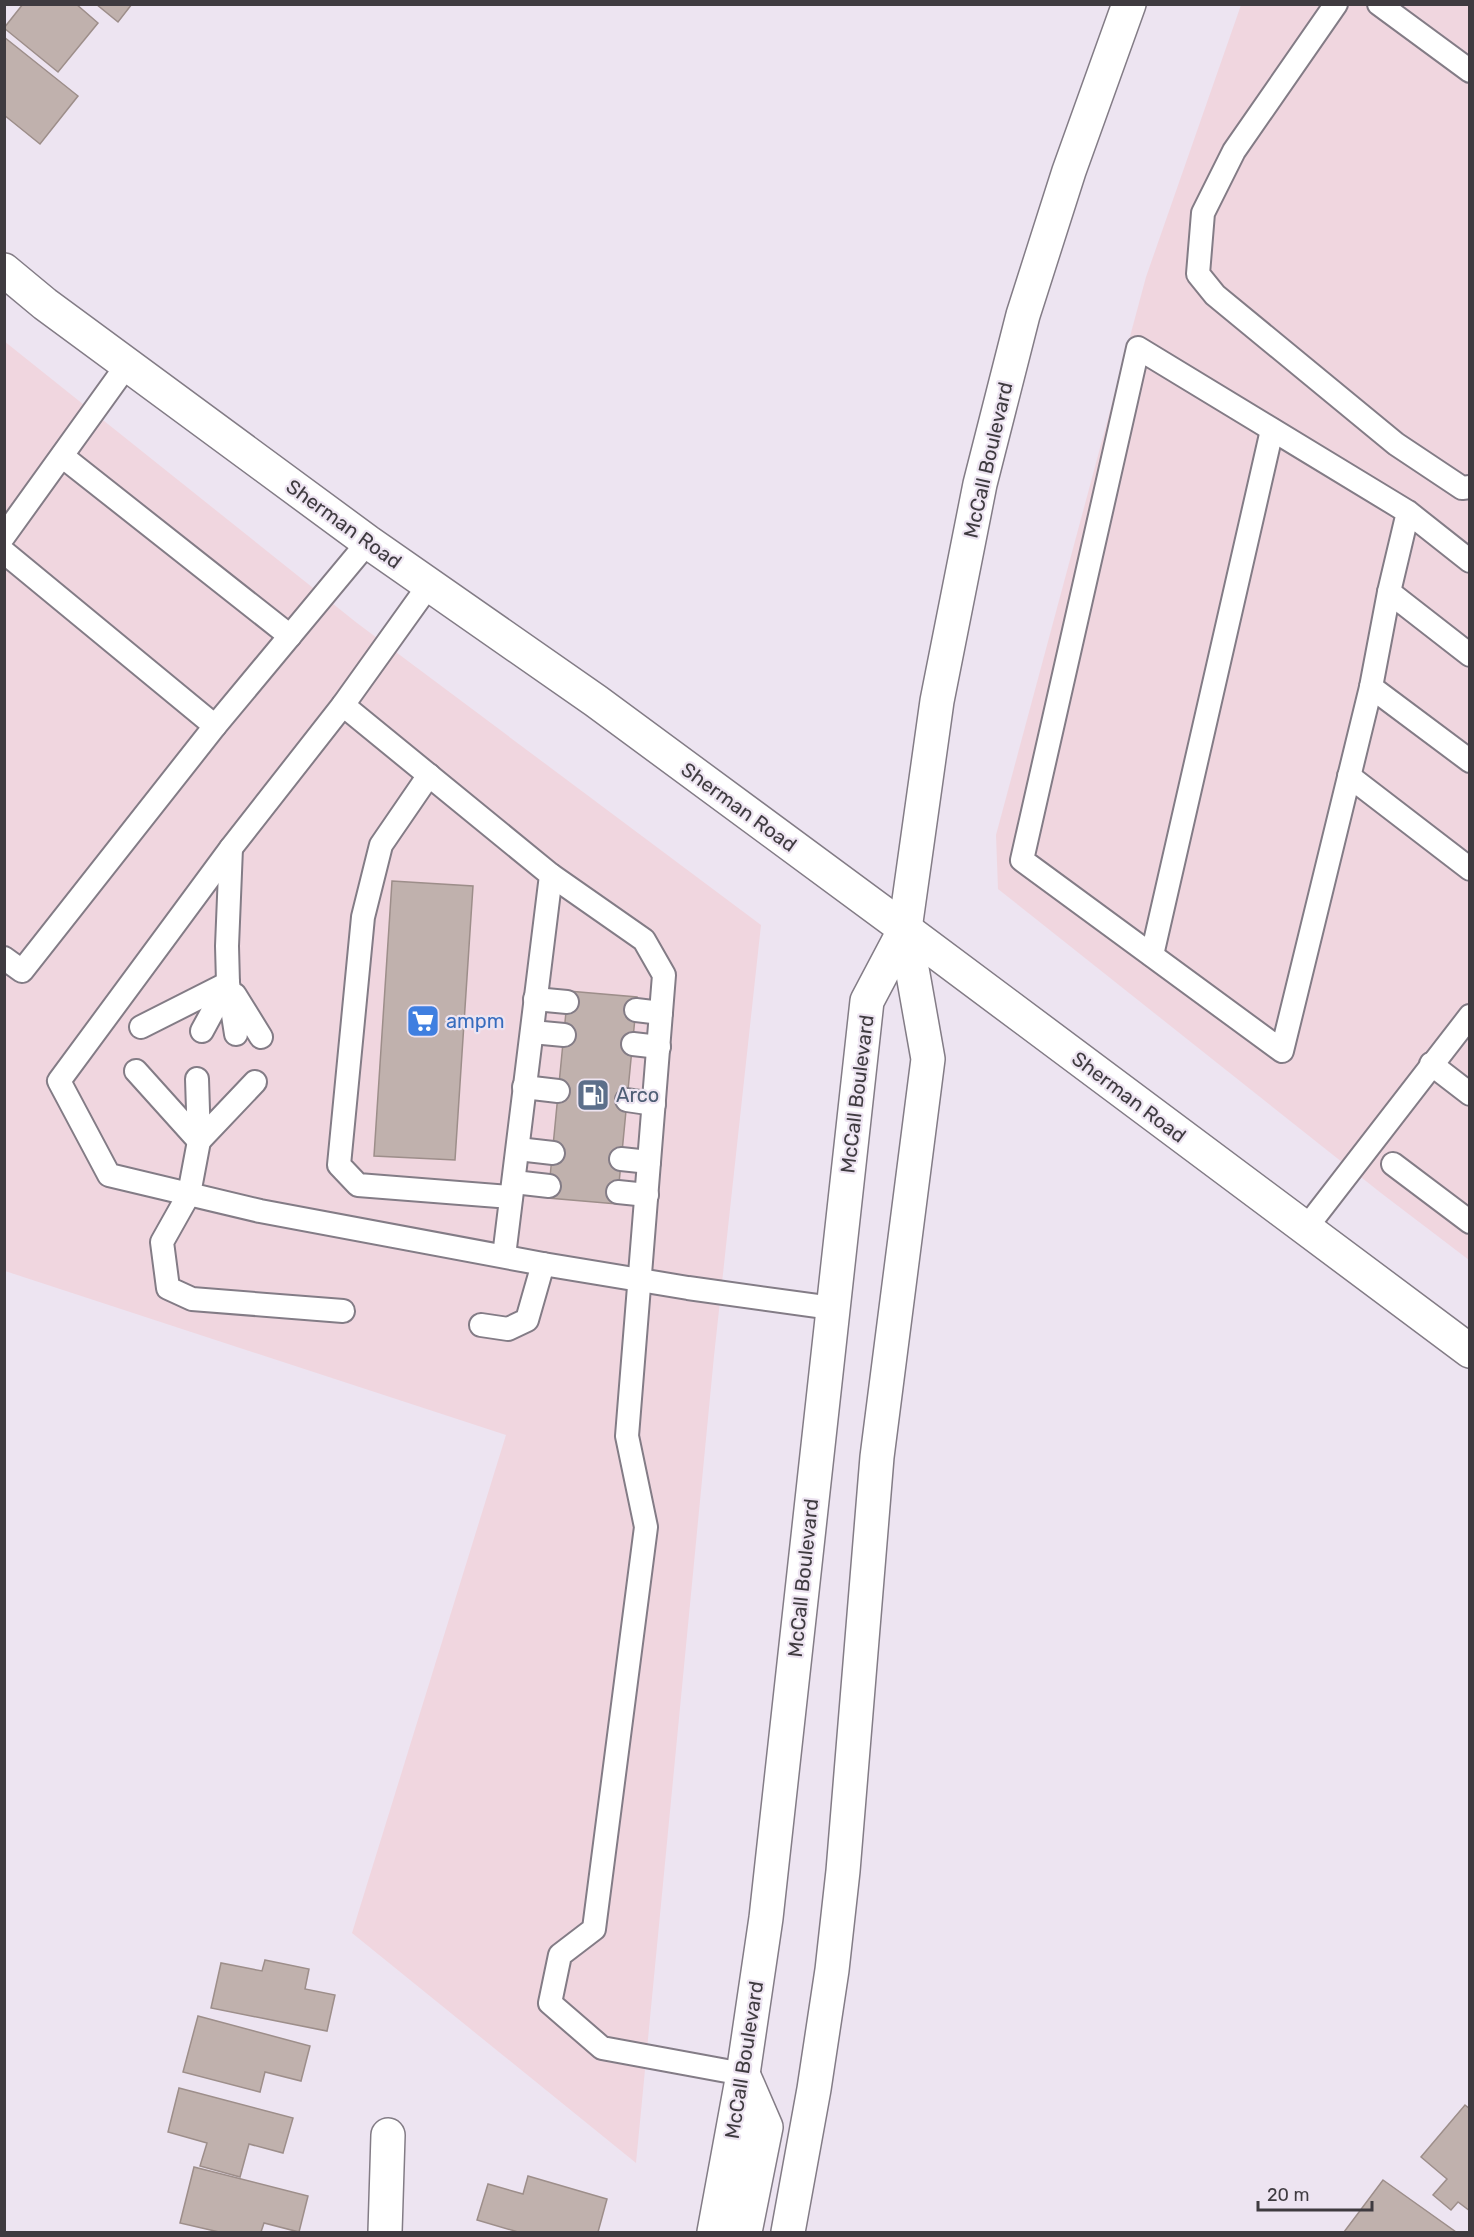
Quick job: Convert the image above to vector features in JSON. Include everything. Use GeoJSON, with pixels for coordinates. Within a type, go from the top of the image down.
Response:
{"type":"FeatureCollection","features":[{"type":"Feature","properties":{"kind":"main road","name":"McCall Boulevard"},"geometry":{"type":"LineString","coordinates":[[788,2232],[814,2089],[834,1948],[843,1871],[877,1457],[928,1059],[905,929],[937,701],[980,484],[1023,315],[1069,171],[1129,4]]}},
{"type":"Feature","properties":{"kind":"main road","name":"Sherman Road"},"geometry":{"type":"LineString","coordinates":[[4,270],[45,304],[368,543],[596,701],[1470,1351]]}},
{"type":"Feature","properties":{"kind":"main road","name":"McCall Boulevard"},"geometry":{"type":"LineString","coordinates":[[714,2232],[743,2073],[766,1918],[867,1001],[905,929]]}},
{"type":"Feature","properties":{"kind":"main road"},"geometry":{"type":"LineString","coordinates":[[743,2073],[766,2127],[745,2232]]}},
{"type":"Feature","properties":{"kind":"main road"},"geometry":{"type":"LineString","coordinates":[[385,2232],[388,2135]]}},
{"type":"Feature","properties":{"kind":"lane"},"geometry":{"type":"LineString","coordinates":[[1336,4],[1234,151],[1203,213],[1198,274],[1215,295],[1396,444],[1462,488],[1470,488]]}},
{"type":"Feature","properties":{"kind":"lane"},"geometry":{"type":"LineString","coordinates":[[1379,4],[1470,71]]}},
{"type":"Feature","properties":{"kind":"lane"},"geometry":{"type":"LineString","coordinates":[[1408,512],[1389,592],[1371,687],[1282,1051],[1022,860],[1138,348],[1408,512],[1470,561]]}},
{"type":"Feature","properties":{"kind":"lane"},"geometry":{"type":"LineString","coordinates":[[4,536],[128,365]]}},
{"type":"Feature","properties":{"kind":"lane"},"geometry":{"type":"LineString","coordinates":[[1152,956],[1272,430]]}},
{"type":"Feature","properties":{"kind":"lane"},"geometry":{"type":"LineString","coordinates":[[62,456],[290,636]]}},
{"type":"Feature","properties":{"kind":"lane"},"geometry":{"type":"LineString","coordinates":[[4,958],[22,971],[215,726],[368,543]]}},
{"type":"Feature","properties":{"kind":"lane"},"geometry":{"type":"LineString","coordinates":[[4,552],[215,726]]}},
{"type":"Feature","properties":{"kind":"lane"},"geometry":{"type":"LineString","coordinates":[[429,585],[343,705],[231,848],[59,1081],[110,1175],[260,1211],[504,1257],[640,1280],[832,1308]]}},
{"type":"Feature","properties":{"kind":"lane"},"geometry":{"type":"LineString","coordinates":[[1389,592],[1470,655]]}},
{"type":"Feature","properties":{"kind":"lane"},"geometry":{"type":"LineString","coordinates":[[1371,687],[1470,761]]}},
{"type":"Feature","properties":{"kind":"lane"},"geometry":{"type":"LineString","coordinates":[[343,705],[551,874],[644,940],[664,975],[627,1436],[646,1527],[594,1929],[560,1955],[550,2003],[602,2048],[743,2073]]}},
{"type":"Feature","properties":{"kind":"lane"},"geometry":{"type":"LineString","coordinates":[[429,775],[381,845],[363,917],[339,1165],[358,1185],[512,1189],[549,1186]]}},
{"type":"Feature","properties":{"kind":"lane"},"geometry":{"type":"LineString","coordinates":[[1348,776],[1470,869]]}},
{"type":"Feature","properties":{"kind":"lane"},"geometry":{"type":"LineString","coordinates":[[231,848],[228,983],[236,1034]]}},
{"type":"Feature","properties":{"kind":"lane"},"geometry":{"type":"LineString","coordinates":[[504,1257],[551,874]]}},
{"type":"Feature","properties":{"kind":"lane"},"geometry":{"type":"LineString","coordinates":[[152,1028],[228,983]]}},
{"type":"Feature","properties":{"kind":"lane"},"geometry":{"type":"LineString","coordinates":[[202,1031],[228,983]]}},
{"type":"Feature","properties":{"kind":"lane"},"geometry":{"type":"LineString","coordinates":[[228,983],[261,1037]]}},
{"type":"Feature","properties":{"kind":"lane"},"geometry":{"type":"LineString","coordinates":[[535,999],[567,1002]]}},
{"type":"Feature","properties":{"kind":"lane"},"geometry":{"type":"LineString","coordinates":[[636,1010],[661,1013]]}},
{"type":"Feature","properties":{"kind":"lane"},"geometry":{"type":"LineString","coordinates":[[1306,1228],[1470,1016]]}},
{"type":"Feature","properties":{"kind":"lane"},"geometry":{"type":"LineString","coordinates":[[531,1032],[564,1035]]}},
{"type":"Feature","properties":{"kind":"lane"},"geometry":{"type":"LineString","coordinates":[[633,1044],[659,1047]]}},
{"type":"Feature","properties":{"kind":"lane"},"geometry":{"type":"LineString","coordinates":[[1431,1065],[1470,1094]]}},
{"type":"Feature","properties":{"kind":"lane"},"geometry":{"type":"LineString","coordinates":[[146,1073],[199,1141]]}},
{"type":"Feature","properties":{"kind":"lane"},"geometry":{"type":"LineString","coordinates":[[197,1079],[199,1141],[189,1194],[162,1242],[168,1288],[192,1299],[343,1311]]}},
{"type":"Feature","properties":{"kind":"lane"},"geometry":{"type":"LineString","coordinates":[[199,1141],[244,1082]]}},
{"type":"Feature","properties":{"kind":"lane"},"geometry":{"type":"LineString","coordinates":[[524,1087],[558,1091]]}},
{"type":"Feature","properties":{"kind":"lane"},"geometry":{"type":"LineString","coordinates":[[627,1100],[654,1104]]}},
{"type":"Feature","properties":{"kind":"lane"},"geometry":{"type":"LineString","coordinates":[[518,1149],[553,1153]]}},
{"type":"Feature","properties":{"kind":"lane"},"geometry":{"type":"LineString","coordinates":[[621,1159],[649,1162]]}},
{"type":"Feature","properties":{"kind":"lane"},"geometry":{"type":"LineString","coordinates":[[1393,1164],[1470,1222]]}},
{"type":"Feature","properties":{"kind":"lane"},"geometry":{"type":"LineString","coordinates":[[618,1192],[647,1195]]}},
{"type":"Feature","properties":{"kind":"lane"},"geometry":{"type":"LineString","coordinates":[[481,1325],[508,1329],[527,1320],[543,1264]]}},
{"type":"Feature","properties":{"kind":"shaded area"},"geometry":{"type":"Polygon","coordinates":[[[1241,5],[1469,5],[1469,1260],[1381,1193],[998,889],[996,835],[1146,277],[1241,5]]]}},
{"type":"Feature","properties":{"kind":"shaded area"},"geometry":{"type":"Polygon","coordinates":[[[4,341],[357,623],[761,925],[714,1356],[636,2163],[352,1933],[506,1435],[5,1271],[4,341]]]}},
{"type":"Feature","properties":{"kind":"building"},"geometry":{"type":"Polygon","coordinates":[[[23,4],[76,4],[98,23],[58,72],[4,28],[23,4]]]}},
{"type":"Feature","properties":{"kind":"building"},"geometry":{"type":"Polygon","coordinates":[[[96,4],[132,4],[118,22],[96,4]]]}},
{"type":"Feature","properties":{"kind":"building"},"geometry":{"type":"Polygon","coordinates":[[[4,37],[78,96],[40,144],[4,115],[4,37]]]}},
{"type":"Feature","properties":{"kind":"building","name":"ampm"},"geometry":{"type":"Polygon","coordinates":[[[392,881],[473,886],[455,1160],[374,1156],[392,881]]]}},
{"type":"Feature","properties":{"kind":"building","name":"Arco"},"geometry":{"type":"Polygon","coordinates":[[[568,991],[637,997],[617,1204],[548,1198],[568,991]]]}},
{"type":"Feature","properties":{"kind":"building"},"geometry":{"type":"Polygon","coordinates":[[[265,1960],[309,1969],[305,1989],[335,1995],[327,2031],[211,2008],[221,1963],[262,1971],[265,1960]]]}},
{"type":"Feature","properties":{"kind":"building"},"geometry":{"type":"Polygon","coordinates":[[[198,2016],[310,2046],[301,2081],[265,2072],[260,2092],[183,2072],[198,2016]]]}},
{"type":"Feature","properties":{"kind":"building"},"geometry":{"type":"Polygon","coordinates":[[[179,2088],[293,2118],[283,2153],[249,2144],[240,2177],[200,2166],[207,2143],[168,2132],[179,2088]]]}},
{"type":"Feature","properties":{"kind":"building"},"geometry":{"type":"Polygon","coordinates":[[[1465,2105],[1470,2109],[1470,2211],[1458,2202],[1451,2210],[1433,2195],[1447,2179],[1421,2157],[1465,2105]]]}},
{"type":"Feature","properties":{"kind":"building"},"geometry":{"type":"Polygon","coordinates":[[[194,2167],[308,2196],[299,2232],[264,2223],[261,2232],[219,2232],[180,2223],[194,2167]]]}},
{"type":"Feature","properties":{"kind":"building"},"geometry":{"type":"Polygon","coordinates":[[[528,2176],[607,2199],[598,2232],[518,2232],[477,2220],[488,2184],[523,2194],[528,2176]]]}},
{"type":"Feature","properties":{"kind":"building"},"geometry":{"type":"Polygon","coordinates":[[[1383,2180],[1456,2232],[1344,2232],[1383,2180]]]}},
{"type":"Feature","properties":{"kind":"place","name":"ampm"},"geometry":{"type":"Point","coordinates":[423,1021]}},
{"type":"Feature","properties":{"kind":"place","name":"Arco"},"geometry":{"type":"Point","coordinates":[593,1095]}}]}
